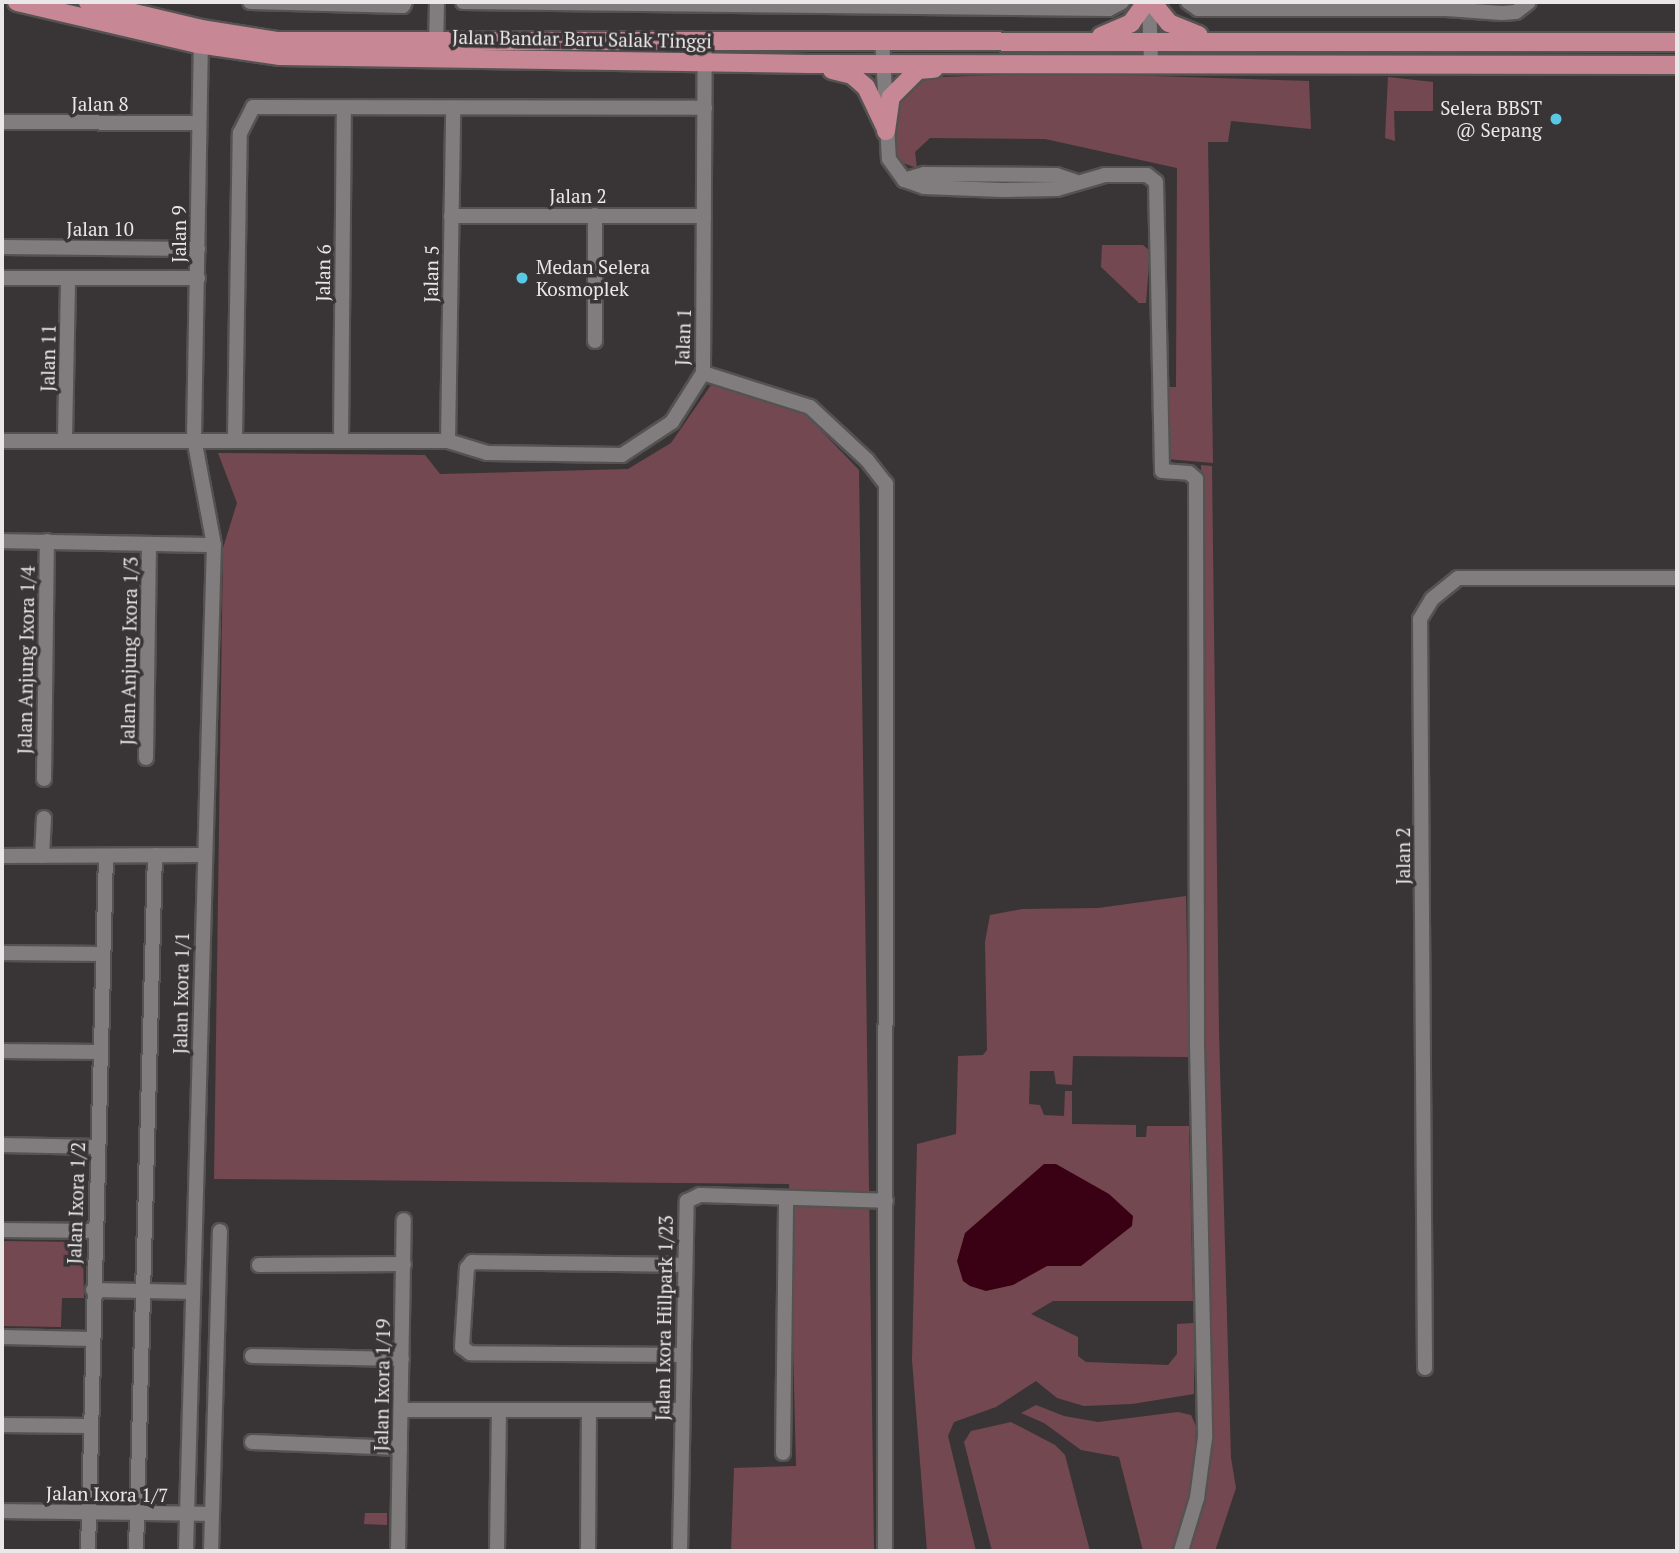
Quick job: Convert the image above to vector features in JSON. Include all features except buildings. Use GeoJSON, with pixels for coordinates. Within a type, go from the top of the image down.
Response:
{"type":"FeatureCollection","features":[{"type":"Feature","properties":{"kind":"main road","name":"Jalan Bandar Baru Salak Tinggi"},"geometry":{"type":"LineString","coordinates":[[17,2],[200,37],[280,56],[808,64],[1151,61],[1677,65]]}},
{"type":"Feature","properties":{"kind":"main road","name":"Jalan Bandar Baru Salak Tinggi"},"geometry":{"type":"LineString","coordinates":[[88,2],[200,37],[277,41],[1213,39],[1677,42]]}},
{"type":"Feature","properties":{"kind":"main road"},"geometry":{"type":"LineString","coordinates":[[1080,41],[1131,23],[1149,2],[1169,23],[1213,39]]}},
{"type":"Feature","properties":{"kind":"main road"},"geometry":{"type":"LineString","coordinates":[[886,131],[891,97],[918,70],[1013,63]]}},
{"type":"Feature","properties":{"kind":"main road"},"geometry":{"type":"LineString","coordinates":[[808,64],[852,75],[872,96],[886,131]]}},
{"type":"Feature","properties":{"kind":"street"},"geometry":{"type":"LineString","coordinates":[[253,2],[403,6],[405,2]]}},
{"type":"Feature","properties":{"kind":"street"},"geometry":{"type":"LineString","coordinates":[[436,58],[437,2]]}},
{"type":"Feature","properties":{"kind":"street"},"geometry":{"type":"LineString","coordinates":[[467,3],[862,4],[1109,9],[1122,2]]}},
{"type":"Feature","properties":{"kind":"street"},"geometry":{"type":"LineString","coordinates":[[1149,2],[1151,61]]}},
{"type":"Feature","properties":{"kind":"street"},"geometry":{"type":"LineString","coordinates":[[1188,2],[1198,9],[1266,5],[1399,5],[1502,13],[1516,12],[1528,2]]}},
{"type":"Feature","properties":{"kind":"street","name":"Jalan 9"},"geometry":{"type":"LineString","coordinates":[[194,438],[200,37]]}},
{"type":"Feature","properties":{"kind":"street","name":"Jalan 1"},"geometry":{"type":"LineString","coordinates":[[2,441],[65,438],[235,438],[448,441],[476,451],[621,455],[672,422],[703,373],[705,39]]}},
{"type":"Feature","properties":{"kind":"street"},"geometry":{"type":"LineString","coordinates":[[883,39],[889,159],[904,180],[924,187],[1002,190],[1057,189],[1074,181],[1147,175],[1156,182],[1162,471],[1189,473],[1196,479],[1196,961],[1205,1438],[1197,1499],[1181,1551]]}},
{"type":"Feature","properties":{"kind":"street"},"geometry":{"type":"LineString","coordinates":[[235,438],[240,134],[253,107],[705,108]]}},
{"type":"Feature","properties":{"kind":"street","name":"Jalan 6"},"geometry":{"type":"LineString","coordinates":[[341,439],[344,108]]}},
{"type":"Feature","properties":{"kind":"street","name":"Jalan 5"},"geometry":{"type":"LineString","coordinates":[[448,441],[453,108]]}},
{"type":"Feature","properties":{"kind":"street","name":"Jalan 8"},"geometry":{"type":"LineString","coordinates":[[2,122],[198,123]]}},
{"type":"Feature","properties":{"kind":"street"},"geometry":{"type":"LineString","coordinates":[[595,215],[595,341]]}},
{"type":"Feature","properties":{"kind":"street","name":"Jalan 2"},"geometry":{"type":"LineString","coordinates":[[451,216],[704,216]]}},
{"type":"Feature","properties":{"kind":"street","name":"Jalan 10"},"geometry":{"type":"LineString","coordinates":[[2,247],[198,248]]}},
{"type":"Feature","properties":{"kind":"street"},"geometry":{"type":"LineString","coordinates":[[2,278],[198,278]]}},
{"type":"Feature","properties":{"kind":"street","name":"Jalan 11"},"geometry":{"type":"LineString","coordinates":[[65,438],[68,280]]}},
{"type":"Feature","properties":{"kind":"street"},"geometry":{"type":"LineString","coordinates":[[703,373],[810,407],[867,460],[886,484],[885,1551]]}},
{"type":"Feature","properties":{"kind":"street","name":"Jalan Ixora 1/1"},"geometry":{"type":"LineString","coordinates":[[186,1551],[214,545],[194,438]]}},
{"type":"Feature","properties":{"kind":"street"},"geometry":{"type":"LineString","coordinates":[[2,541],[214,545]]}},
{"type":"Feature","properties":{"kind":"street","name":"Jalan Anjung Ixora 1/4"},"geometry":{"type":"LineString","coordinates":[[44,779],[47,541]]}},
{"type":"Feature","properties":{"kind":"street","name":"Jalan Anjung Ixora 1/3"},"geometry":{"type":"LineString","coordinates":[[146,758],[149,544]]}},
{"type":"Feature","properties":{"kind":"street","name":"Jalan 2"},"geometry":{"type":"LineString","coordinates":[[1425,1368],[1420,619],[1432,599],[1458,578],[1677,578]]}},
{"type":"Feature","properties":{"kind":"street"},"geometry":{"type":"LineString","coordinates":[[42,856],[44,818]]}},
{"type":"Feature","properties":{"kind":"street"},"geometry":{"type":"LineString","coordinates":[[136,1551],[140,1291],[155,855]]}},
{"type":"Feature","properties":{"kind":"street"},"geometry":{"type":"LineString","coordinates":[[2,856],[204,855]]}},
{"type":"Feature","properties":{"kind":"street","name":"Jalan Ixora 1/2"},"geometry":{"type":"LineString","coordinates":[[88,1551],[89,1426],[106,856]]}},
{"type":"Feature","properties":{"kind":"street"},"geometry":{"type":"LineString","coordinates":[[2,953],[102,954]]}},
{"type":"Feature","properties":{"kind":"street"},"geometry":{"type":"LineString","coordinates":[[2,1051],[100,1052]]}},
{"type":"Feature","properties":{"kind":"street"},"geometry":{"type":"LineString","coordinates":[[2,1145],[97,1147]]}},
{"type":"Feature","properties":{"kind":"street","name":"Jalan Ixora Hillpark 1/23"},"geometry":{"type":"LineString","coordinates":[[680,1551],[684,1211],[692,1197],[886,1201]]}},
{"type":"Feature","properties":{"kind":"street"},"geometry":{"type":"LineString","coordinates":[[783,1453],[786,1198]]}},
{"type":"Feature","properties":{"kind":"street","name":"Jalan Ixora 1/19"},"geometry":{"type":"LineString","coordinates":[[398,1551],[404,1220]]}},
{"type":"Feature","properties":{"kind":"street"},"geometry":{"type":"LineString","coordinates":[[2,1230],[95,1231]]}},
{"type":"Feature","properties":{"kind":"street"},"geometry":{"type":"LineString","coordinates":[[211,1551],[220,1231]]}},
{"type":"Feature","properties":{"kind":"street"},"geometry":{"type":"LineString","coordinates":[[682,1355],[470,1353],[462,1347],[467,1268],[472,1262],[684,1265]]}},
{"type":"Feature","properties":{"kind":"street"},"geometry":{"type":"LineString","coordinates":[[259,1265],[404,1264]]}},
{"type":"Feature","properties":{"kind":"street"},"geometry":{"type":"LineString","coordinates":[[93,1290],[193,1293]]}},
{"type":"Feature","properties":{"kind":"street"},"geometry":{"type":"LineString","coordinates":[[2,1337],[92,1339]]}},
{"type":"Feature","properties":{"kind":"street"},"geometry":{"type":"LineString","coordinates":[[252,1356],[402,1359]]}},
{"type":"Feature","properties":{"kind":"street"},"geometry":{"type":"LineString","coordinates":[[401,1410],[682,1410]]}},
{"type":"Feature","properties":{"kind":"street"},"geometry":{"type":"LineString","coordinates":[[497,1551],[499,1411]]}},
{"type":"Feature","properties":{"kind":"street"},"geometry":{"type":"LineString","coordinates":[[588,1551],[589,1412]]}},
{"type":"Feature","properties":{"kind":"street"},"geometry":{"type":"LineString","coordinates":[[2,1425],[89,1426]]}},
{"type":"Feature","properties":{"kind":"street"},"geometry":{"type":"LineString","coordinates":[[252,1443],[400,1448]]}},
{"type":"Feature","properties":{"kind":"street","name":"Jalan Ixora 1/7"},"geometry":{"type":"LineString","coordinates":[[2,1511],[211,1514]]}},
{"type":"Feature","properties":{"kind":"shaded area"},"geometry":{"type":"Polygon","coordinates":[[[1057,73],[1309,81],[1311,129],[1231,121],[1228,142],[1208,142],[1213,463],[1167,459],[1166,387],[1176,387],[1177,168],[1045,139],[930,138],[915,152],[917,168],[897,161],[894,154],[896,100],[915,78],[1057,73]]]}},
{"type":"Feature","properties":{"kind":"shaded area"},"geometry":{"type":"Polygon","coordinates":[[[1388,77],[1433,82],[1433,111],[1394,111],[1395,141],[1385,138],[1388,77]]]}},
{"type":"Feature","properties":{"kind":"shaded area"},"geometry":{"type":"Polygon","coordinates":[[[1102,245],[1143,245],[1150,251],[1146,303],[1139,303],[1101,267],[1102,245]]]}},
{"type":"Feature","properties":{"kind":"shaded area"},"geometry":{"type":"Polygon","coordinates":[[[711,385],[804,413],[859,470],[874,1551],[731,1551],[734,1468],[796,1466],[789,1184],[214,1179],[223,548],[237,503],[218,453],[425,455],[440,474],[628,469],[671,443],[711,385]]]}},
{"type":"Feature","properties":{"kind":"shaded area"},"geometry":{"type":"Polygon","coordinates":[[[1201,465],[1212,466],[1219,1033],[1231,1458],[1236,1488],[1215,1551],[1190,1551],[1212,1451],[1202,952],[1206,750],[1201,465]]]}},
{"type":"Feature","properties":{"kind":"shaded area"},"geometry":{"type":"Polygon","coordinates":[[[1186,896],[1189,1057],[1073,1056],[1072,1085],[1056,1084],[1054,1071],[1030,1071],[1029,1104],[1040,1105],[1044,1115],[1064,1116],[1065,1091],[1072,1091],[1072,1124],[1136,1125],[1136,1137],[1146,1137],[1147,1126],[1189,1126],[1193,1301],[1053,1301],[1031,1314],[1078,1337],[1078,1356],[1086,1362],[1168,1365],[1177,1354],[1177,1324],[1194,1323],[1194,1394],[1132,1404],[1084,1406],[1057,1398],[1036,1381],[996,1407],[954,1422],[948,1436],[976,1551],[927,1551],[912,1360],[917,1144],[956,1134],[958,1056],[983,1055],[987,1050],[985,942],[990,915],[1022,909],[1098,908],[1186,896]]]}},
{"type":"Feature","properties":{"kind":"shaded area"},"geometry":{"type":"Polygon","coordinates":[[[1044,1164],[1056,1164],[1109,1194],[1133,1216],[1132,1226],[1081,1266],[1047,1266],[1013,1285],[986,1291],[970,1286],[963,1281],[957,1261],[965,1233],[1044,1164]]]}},
{"type":"Feature","properties":{"kind":"shaded area"},"geometry":{"type":"Polygon","coordinates":[[[2,1241],[77,1242],[83,1250],[84,1298],[62,1298],[61,1327],[2,1326],[2,1241]]]}},
{"type":"Feature","properties":{"kind":"shaded area"},"geometry":{"type":"Polygon","coordinates":[[[1036,1405],[1064,1416],[1098,1422],[1178,1412],[1191,1415],[1196,1426],[1195,1460],[1187,1505],[1171,1551],[1143,1551],[1119,1457],[1081,1450],[1044,1423],[1021,1413],[1036,1405]]]}},
{"type":"Feature","properties":{"kind":"shaded area"},"geometry":{"type":"Polygon","coordinates":[[[1011,1422],[1055,1445],[1065,1455],[1090,1551],[992,1551],[964,1442],[971,1431],[1011,1422]]]}},
{"type":"Feature","properties":{"kind":"shaded area"},"geometry":{"type":"Polygon","coordinates":[[[365,1513],[387,1513],[387,1525],[364,1524],[365,1513]]]}},
{"type":"Feature","properties":{"kind":"place","name":"Selera BBST @ Sepang"},"geometry":{"type":"Point","coordinates":[1556,119]}},
{"type":"Feature","properties":{"kind":"place","name":"Medan Selera Kosmoplek"},"geometry":{"type":"Point","coordinates":[522,278]}}]}
